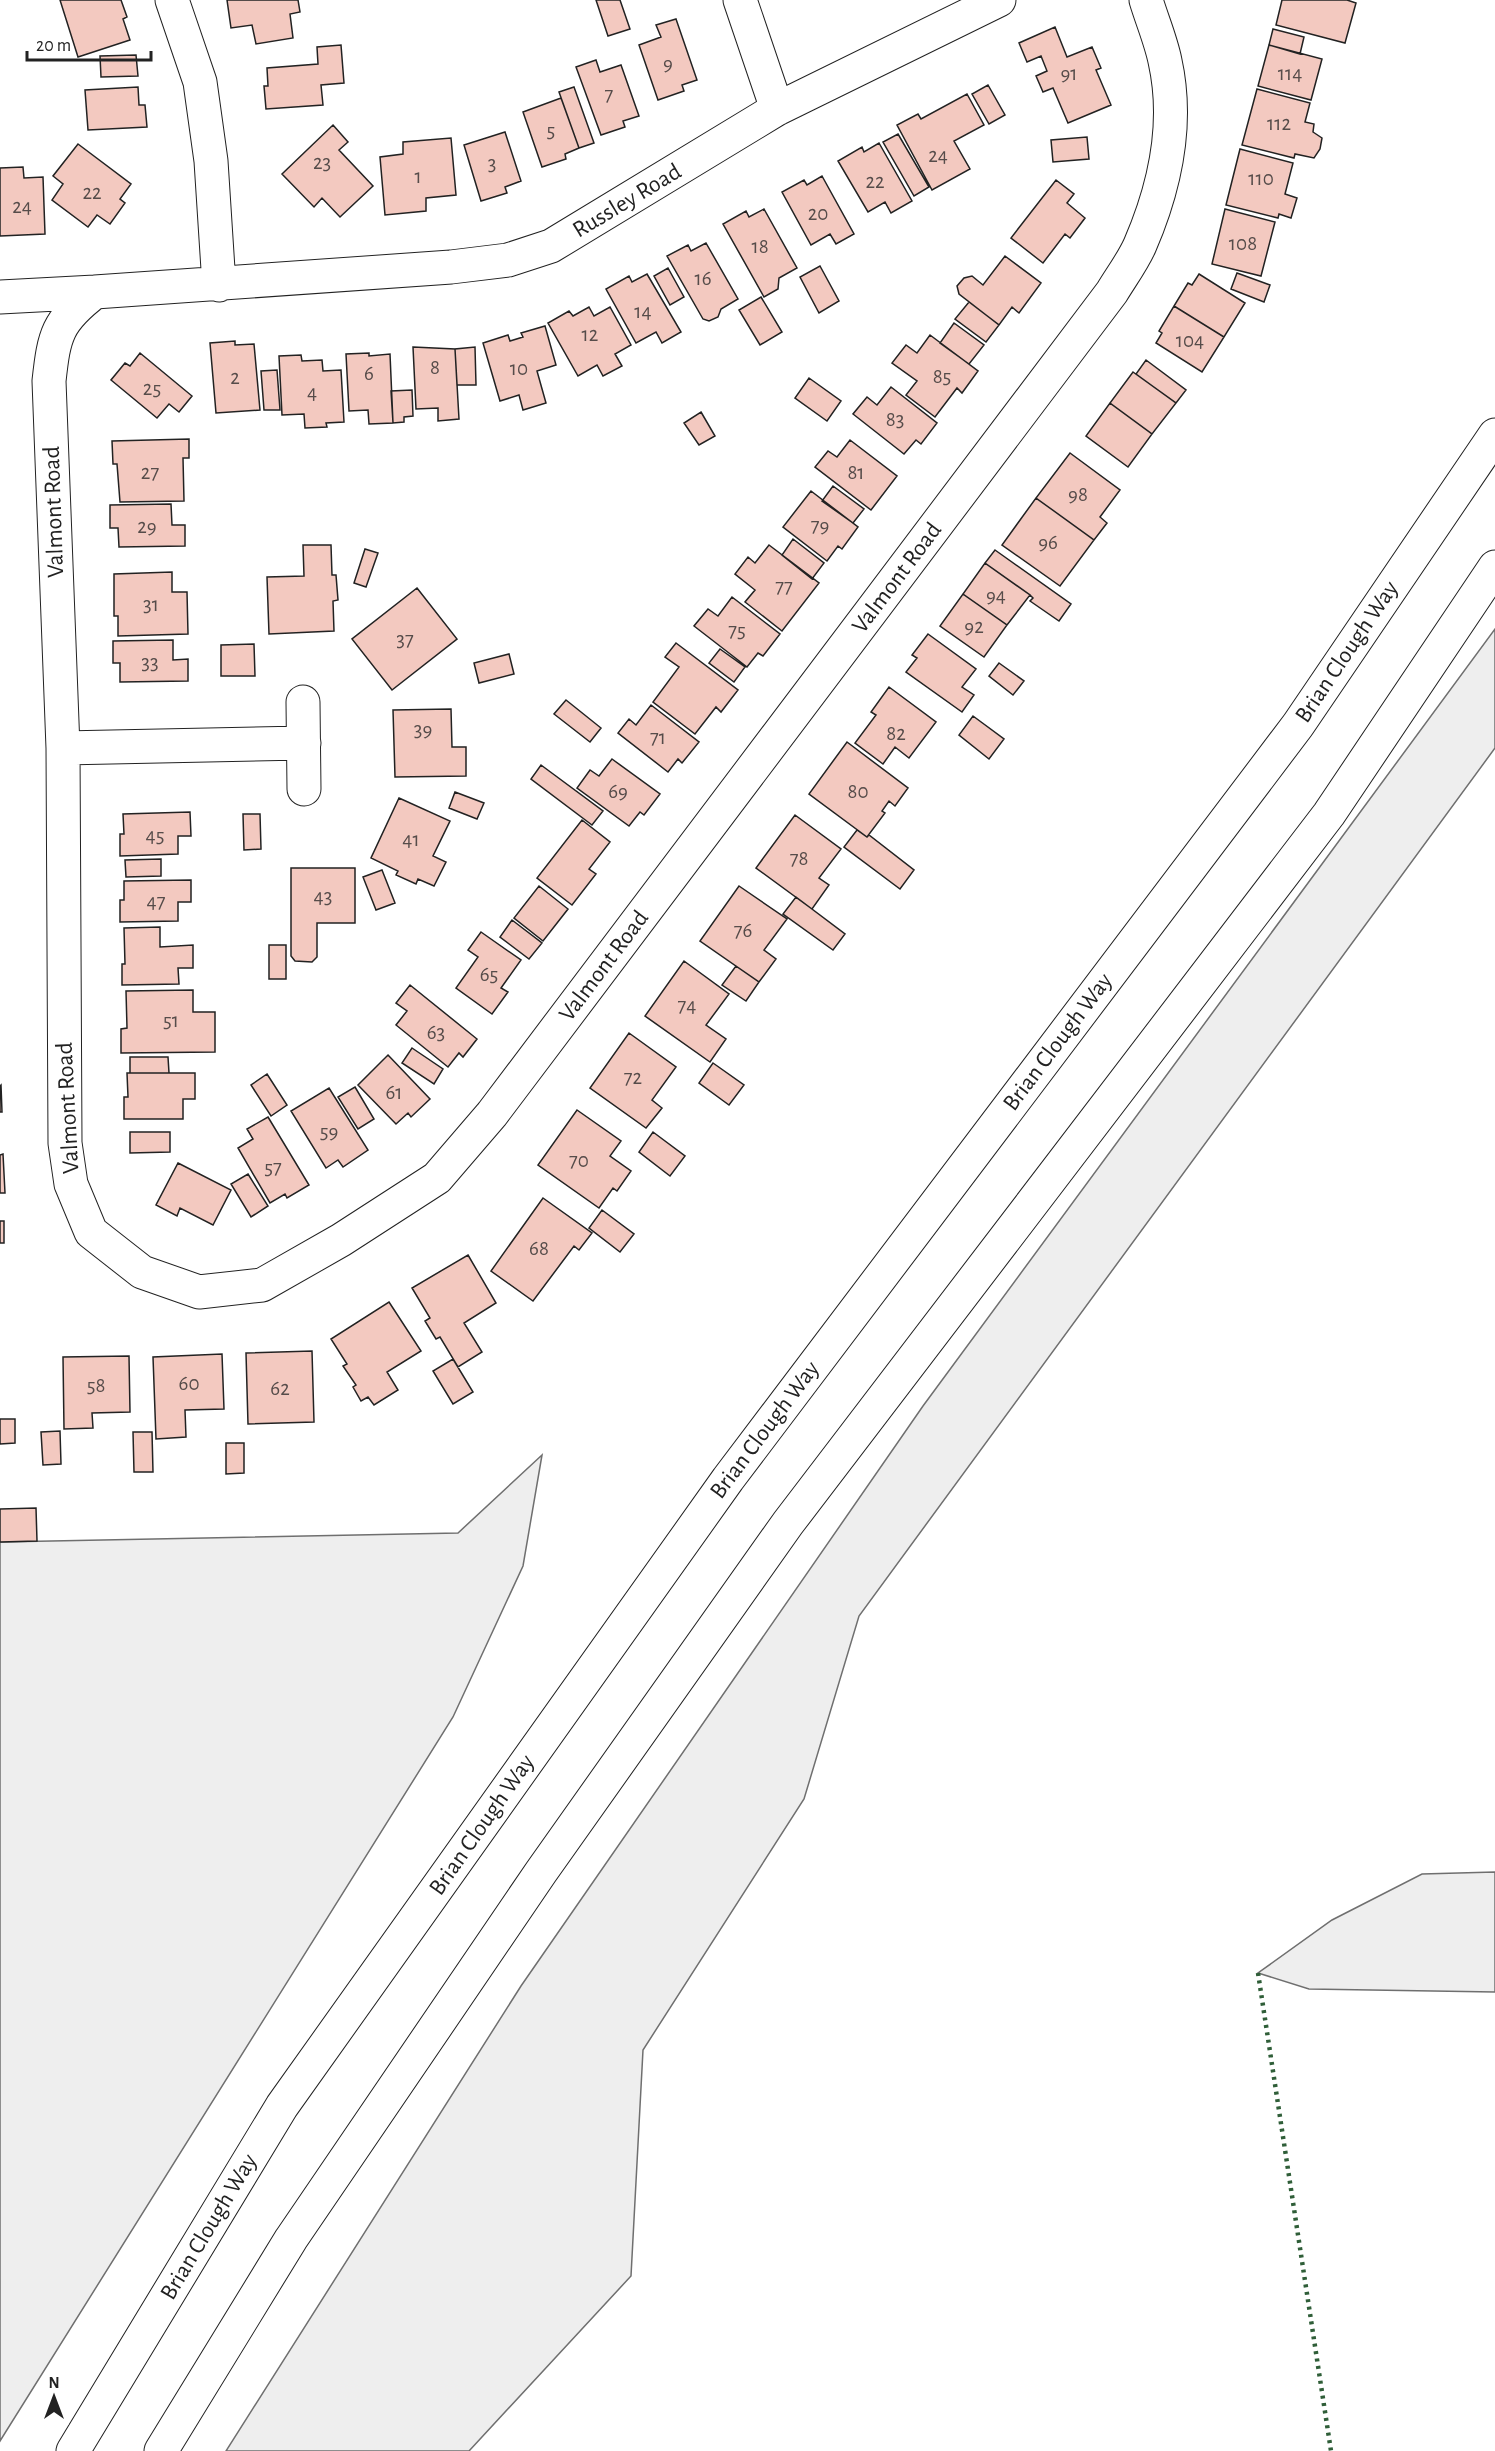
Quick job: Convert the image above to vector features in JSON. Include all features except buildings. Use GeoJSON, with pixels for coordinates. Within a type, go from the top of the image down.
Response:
{"type":"FeatureCollection","features":[{"type":"Feature","properties":{"kind":"main road"},"geometry":{"type":"LineString","coordinates":[[0,297],[219,285],[210,160],[200,82],[172,0]]}},
{"type":"Feature","properties":{"kind":"main road"},"geometry":{"type":"LineString","coordinates":[[740,0],[777,110]]}},
{"type":"Feature","properties":{"kind":"main road","name":"Russley Road"},"geometry":{"type":"LineString","coordinates":[[219,285],[451,267],[508,260],[551,246],[777,110],[999,0]]}},
{"type":"Feature","properties":{"kind":"main road","name":"Valmont Road"},"geometry":{"type":"LineString","coordinates":[[95,292],[75,308],[61,324],[52,349],[49,381],[63,748],[65,1143],[71,1184],[91,1232],[142,1272],[199,1292],[262,1285],[340,1240],[437,1178],[492,1114],[1112,292],[1140,247],[1169,152],[1172,120],[1165,61],[1146,0]]}},
{"type":"Feature","properties":{"kind":"main road","name":"Brian Clough Way"},"geometry":{"type":"LineString","coordinates":[[73,2451],[282,2106],[728,1479],[1298,725],[1495,435]]}},
{"type":"Feature","properties":{"kind":"main road"},"geometry":{"type":"LineString","coordinates":[[161,2451],[291,2239],[568,1833],[788,1523],[1329,814],[1495,567]]}},
{"type":"Feature","properties":{"kind":"main road"},"geometry":{"type":"LineString","coordinates":[[303,702],[304,789]]}},
{"type":"Feature","properties":{"kind":"main road"},"geometry":{"type":"LineString","coordinates":[[63,748],[304,743]]}},
{"type":"Feature","properties":{"kind":"shaded area"},"geometry":{"type":"Polygon","coordinates":[[[1495,629],[1495,748],[859,1616],[804,1799],[643,2050],[631,2276],[469,2451],[226,2451],[521,1986],[923,1406],[1495,629]]]}},
{"type":"Feature","properties":{"kind":"shaded area"},"geometry":{"type":"Polygon","coordinates":[[[542,1455],[523,1566],[453,1717],[0,2441],[0,1542],[458,1533],[542,1455]]]}},
{"type":"Feature","properties":{"kind":"shaded area"},"geometry":{"type":"Polygon","coordinates":[[[1495,1872],[1495,1992],[1309,1989],[1258,1973],[1332,1920],[1422,1874],[1495,1872]]]}},
{"type":"Feature","properties":{"kind":"hedge"},"geometry":{"type":"LineString","coordinates":[[1258,1973],[1331,2451]]}}]}
